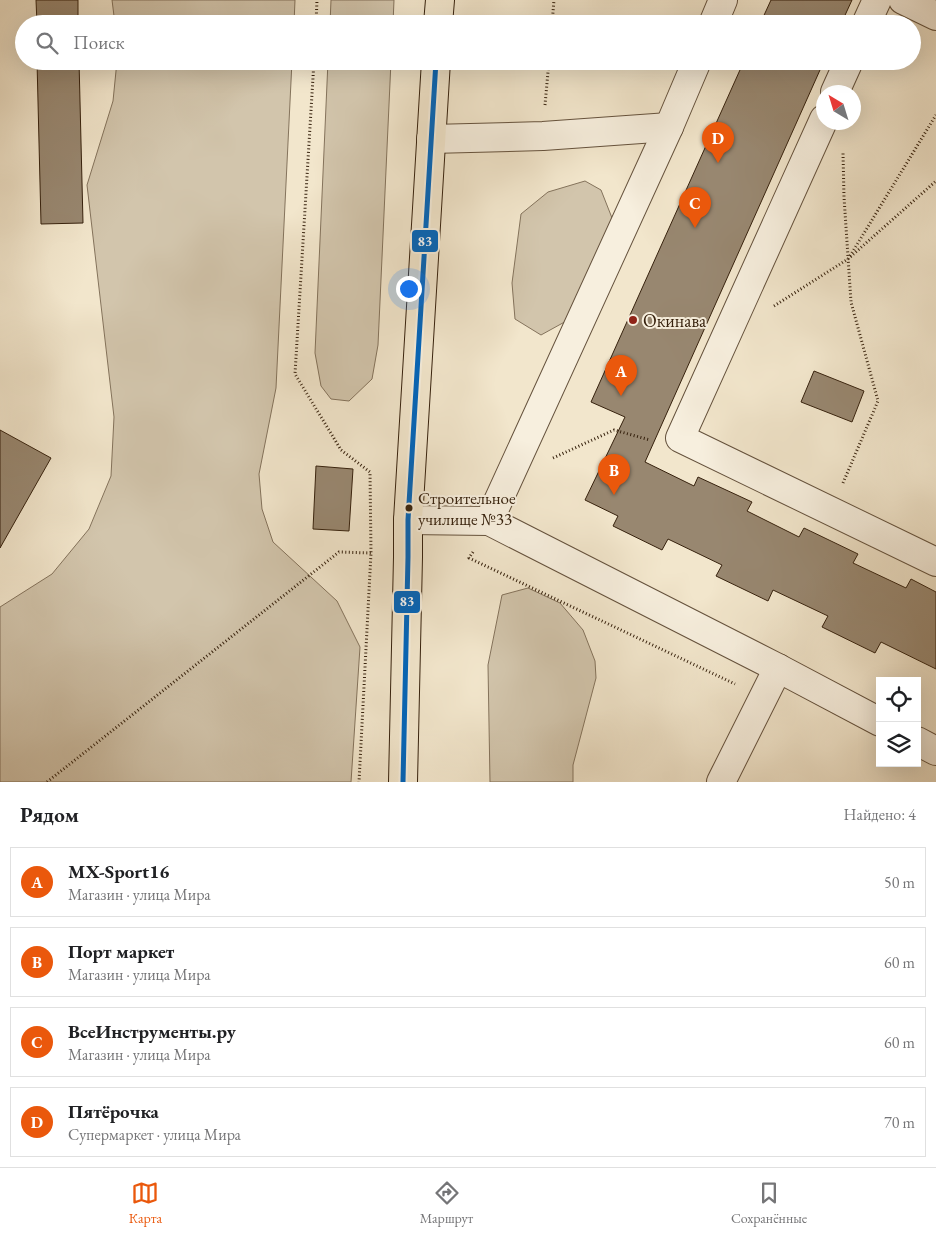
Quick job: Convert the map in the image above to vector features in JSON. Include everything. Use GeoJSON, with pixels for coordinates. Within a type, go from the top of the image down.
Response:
{"type":"FeatureCollection","features":[{"type":"Feature","properties":{"kind":"main road"},"geometry":{"type":"LineString","coordinates":[[439,15],[440,0]]}},
{"type":"Feature","properties":{"kind":"main road"},"geometry":{"type":"LineString","coordinates":[[403,782],[408,520],[435,70]]}},
{"type":"Feature","properties":{"kind":"lane"},"geometry":{"type":"LineString","coordinates":[[717,15],[724,0]]}},
{"type":"Feature","properties":{"kind":"lane"},"geometry":{"type":"LineString","coordinates":[[870,15],[877,0]]}},
{"type":"Feature","properties":{"kind":"lane"},"geometry":{"type":"LineString","coordinates":[[903,0],[936,16]]}},
{"type":"Feature","properties":{"kind":"lane"},"geometry":{"type":"LineString","coordinates":[[489,521],[693,70]]}},
{"type":"Feature","properties":{"kind":"lane"},"geometry":{"type":"LineString","coordinates":[[838,85],[845,70]]}},
{"type":"Feature","properties":{"kind":"lane"},"geometry":{"type":"LineString","coordinates":[[431,139],[543,136],[669,127]]}},
{"type":"Feature","properties":{"kind":"lane"},"geometry":{"type":"LineString","coordinates":[[819,130],[680,438],[936,562]]}},
{"type":"Feature","properties":{"kind":"lane"},"geometry":{"type":"LineString","coordinates":[[408,520],[489,521],[876,720]]}},
{"type":"Feature","properties":{"kind":"lane"},"geometry":{"type":"LineString","coordinates":[[721,782],[778,668]]}},
{"type":"Feature","properties":{"kind":"lane"},"geometry":{"type":"LineString","coordinates":[[921,743],[936,751]]}},
{"type":"Feature","properties":{"kind":"path"},"geometry":{"type":"LineString","coordinates":[[317,15],[318,0]]}},
{"type":"Feature","properties":{"kind":"path"},"geometry":{"type":"LineString","coordinates":[[553,15],[554,0]]}},
{"type":"Feature","properties":{"kind":"path"},"geometry":{"type":"LineString","coordinates":[[313,70],[295,374],[341,450],[370,472],[370,553],[360,782]]}},
{"type":"Feature","properties":{"kind":"path"},"geometry":{"type":"LineString","coordinates":[[543,136],[548,70]]}},
{"type":"Feature","properties":{"kind":"path"},"geometry":{"type":"LineString","coordinates":[[848,259],[936,115]]}},
{"type":"Feature","properties":{"kind":"path"},"geometry":{"type":"LineString","coordinates":[[831,511],[878,401],[851,302],[843,150]]}},
{"type":"Feature","properties":{"kind":"path"},"geometry":{"type":"LineString","coordinates":[[774,306],[848,259],[936,181]]}},
{"type":"Feature","properties":{"kind":"path"},"geometry":{"type":"LineString","coordinates":[[553,458],[614,430],[654,442],[680,438]]}},
{"type":"Feature","properties":{"kind":"path"},"geometry":{"type":"LineString","coordinates":[[47,782],[339,552],[370,553]]}},
{"type":"Feature","properties":{"kind":"path"},"geometry":{"type":"LineString","coordinates":[[469,558],[763,697]]}},
{"type":"Feature","properties":{"kind":"shaded area"},"geometry":{"type":"Polygon","coordinates":[[[112,0],[295,0],[294,15],[114,15],[112,0]]]}},
{"type":"Feature","properties":{"kind":"shaded area"},"geometry":{"type":"Polygon","coordinates":[[[331,0],[394,0],[393,15],[330,15],[331,0]]]}},
{"type":"Feature","properties":{"kind":"shaded area"},"geometry":{"type":"Polygon","coordinates":[[[116,70],[292,70],[276,388],[259,474],[262,509],[273,542],[337,601],[360,647],[351,782],[0,782],[0,607],[52,574],[89,529],[111,476],[114,417],[87,185],[113,101],[116,70]]]}},
{"type":"Feature","properties":{"kind":"shaded area"},"geometry":{"type":"Polygon","coordinates":[[[328,70],[391,70],[378,345],[372,379],[349,401],[331,399],[321,386],[315,353],[328,70]]]}},
{"type":"Feature","properties":{"kind":"shaded area"},"geometry":{"type":"Polygon","coordinates":[[[585,181],[601,190],[614,223],[570,319],[541,335],[515,319],[512,283],[521,214],[548,192],[585,181]]]}},
{"type":"Feature","properties":{"kind":"shaded area"},"geometry":{"type":"Polygon","coordinates":[[[528,588],[560,603],[583,630],[595,661],[596,678],[573,765],[573,782],[490,782],[488,665],[502,595],[528,588]]]}},
{"type":"Feature","properties":{"kind":"building"},"geometry":{"type":"Polygon","coordinates":[[[36,0],[78,0],[78,15],[37,15],[36,0]]]}},
{"type":"Feature","properties":{"kind":"building"},"geometry":{"type":"Polygon","coordinates":[[[771,0],[852,0],[845,15],[764,15],[771,0]]]}},
{"type":"Feature","properties":{"kind":"building"},"geometry":{"type":"Polygon","coordinates":[[[37,70],[79,70],[83,223],[41,224],[37,70]]]}},
{"type":"Feature","properties":{"kind":"building"},"geometry":{"type":"Polygon","coordinates":[[[740,70],[820,70],[645,462],[694,486],[698,477],[752,502],[747,511],[799,537],[804,528],[858,554],[853,563],[906,588],[911,579],[936,592],[936,669],[881,642],[875,653],[822,627],[828,616],[773,590],[768,601],[716,576],[722,565],[668,539],[662,550],[613,526],[618,516],[585,500],[625,417],[591,402],[740,70]]]}},
{"type":"Feature","properties":{"kind":"building"},"geometry":{"type":"Polygon","coordinates":[[[814,371],[864,391],[852,422],[801,402],[814,371]]]}},
{"type":"Feature","properties":{"kind":"building"},"geometry":{"type":"Polygon","coordinates":[[[0,430],[51,458],[0,548],[0,430]]]}},
{"type":"Feature","properties":{"kind":"building"},"geometry":{"type":"Polygon","coordinates":[[[316,466],[353,469],[349,531],[313,529],[316,466]]]}},
{"type":"Feature","properties":{"kind":"transit line","name":"83"},"geometry":{"type":"LineString","coordinates":[[403,782],[408,520],[435,70]]}},
{"type":"Feature","properties":{"kind":"place","name":"Пятёрочка"},"geometry":{"type":"Point","coordinates":[718,163]}},
{"type":"Feature","properties":{"kind":"place","name":"ВсеИнструменты.ру"},"geometry":{"type":"Point","coordinates":[695,228]}},
{"type":"Feature","properties":{"kind":"place","name":"Окинава"},"geometry":{"type":"Point","coordinates":[633,320]}},
{"type":"Feature","properties":{"kind":"place","name":"MX-Sport16"},"geometry":{"type":"Point","coordinates":[621,396]}},
{"type":"Feature","properties":{"kind":"place","name":"Порт маркет"},"geometry":{"type":"Point","coordinates":[614,495]}},
{"type":"Feature","properties":{"kind":"place","name":"Строительное училище №33"},"geometry":{"type":"Point","coordinates":[409,508]}}]}
